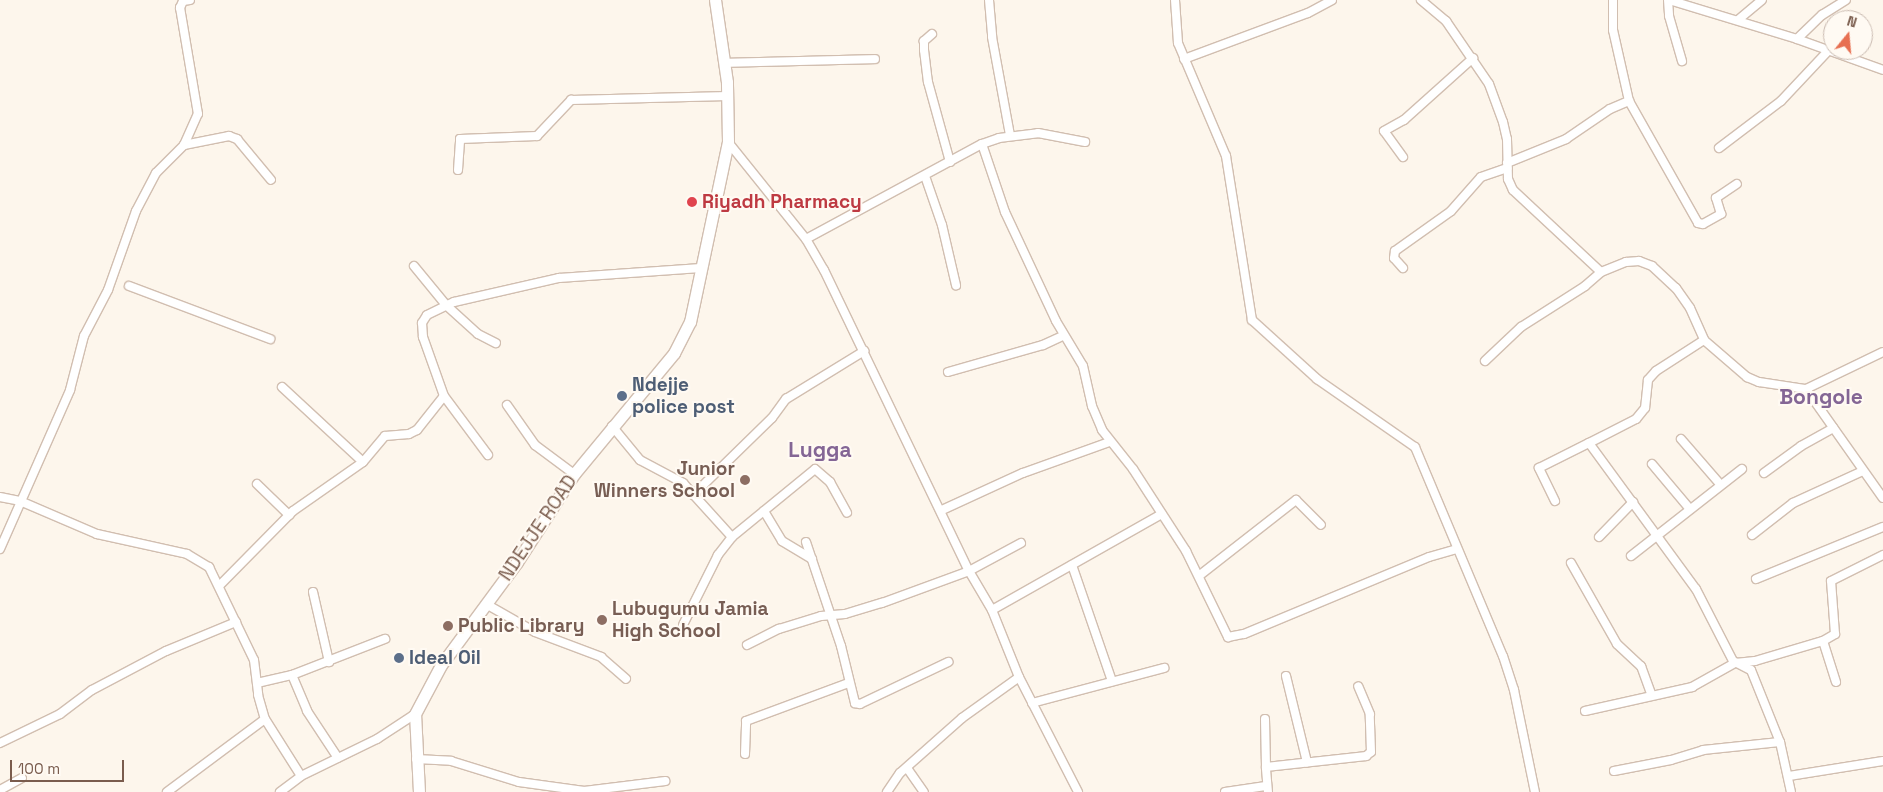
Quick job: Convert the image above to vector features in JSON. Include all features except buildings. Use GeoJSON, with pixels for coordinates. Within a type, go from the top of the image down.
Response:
{"type":"FeatureCollection","features":[{"type":"Feature","properties":{"kind":"street"},"geometry":{"type":"LineString","coordinates":[[0,548],[67,399],[84,336],[108,290],[136,211],[156,173],[184,145],[198,114],[180,8],[183,1],[190,0]]}},
{"type":"Feature","properties":{"kind":"street","name":"NDEJJE ROAD"},"geometry":{"type":"LineString","coordinates":[[414,714],[441,665],[486,604],[574,474],[683,341],[690,322],[728,142],[728,96],[715,0]]}},
{"type":"Feature","properties":{"kind":"street"},"geometry":{"type":"LineString","coordinates":[[989,0],[1010,136]]}},
{"type":"Feature","properties":{"kind":"street"},"geometry":{"type":"LineString","coordinates":[[1175,0],[1178,43],[1226,156],[1252,320],[1317,379],[1414,447],[1503,656],[1514,690],[1535,792]]}},
{"type":"Feature","properties":{"kind":"street"},"geometry":{"type":"LineString","coordinates":[[1184,59],[1308,13],[1332,0]]}},
{"type":"Feature","properties":{"kind":"street"},"geometry":{"type":"LineString","coordinates":[[1421,0],[1446,21],[1489,84],[1503,122],[1507,166],[1513,190],[1522,202],[1602,272]]}},
{"type":"Feature","properties":{"kind":"street"},"geometry":{"type":"LineString","coordinates":[[1612,0],[1613,30],[1629,101],[1698,223],[1703,224],[1721,214],[1716,198],[1737,184]]}},
{"type":"Feature","properties":{"kind":"street"},"geometry":{"type":"LineString","coordinates":[[1682,61],[1669,16],[1669,0],[1798,39],[1823,49]]}},
{"type":"Feature","properties":{"kind":"street"},"geometry":{"type":"LineString","coordinates":[[1738,20],[1762,0]]}},
{"type":"Feature","properties":{"kind":"street"},"geometry":{"type":"LineString","coordinates":[[1798,39],[1822,15],[1846,0]]}},
{"type":"Feature","properties":{"kind":"street"},"geometry":{"type":"LineString","coordinates":[[932,34],[924,41],[928,82],[950,162]]}},
{"type":"Feature","properties":{"kind":"street"},"geometry":{"type":"LineString","coordinates":[[1719,148],[1781,101],[1823,56]]}},
{"type":"Feature","properties":{"kind":"street"},"geometry":{"type":"LineString","coordinates":[[1403,157],[1384,131],[1404,120],[1473,58]]}},
{"type":"Feature","properties":{"kind":"street"},"geometry":{"type":"LineString","coordinates":[[724,63],[875,59]]}},
{"type":"Feature","properties":{"kind":"street"},"geometry":{"type":"LineString","coordinates":[[1854,60],[1883,70]]}},
{"type":"Feature","properties":{"kind":"street"},"geometry":{"type":"LineString","coordinates":[[458,170],[460,139],[537,136],[570,100],[728,96]]}},
{"type":"Feature","properties":{"kind":"street"},"geometry":{"type":"LineString","coordinates":[[1403,268],[1394,258],[1395,251],[1452,210],[1481,177],[1566,139],[1610,109],[1629,101]]}},
{"type":"Feature","properties":{"kind":"street"},"geometry":{"type":"LineString","coordinates":[[806,239],[982,144],[1010,136],[1038,133],[1085,142]]}},
{"type":"Feature","properties":{"kind":"street"},"geometry":{"type":"LineString","coordinates":[[184,145],[229,136],[236,139],[271,180]]}},
{"type":"Feature","properties":{"kind":"street"},"geometry":{"type":"LineString","coordinates":[[728,142],[806,239],[864,351],[942,510],[969,571],[992,610],[1019,677],[1078,792]]}},
{"type":"Feature","properties":{"kind":"street"},"geometry":{"type":"LineString","coordinates":[[982,144],[1005,212],[1064,334],[1083,366],[1092,406],[1109,442],[1134,469],[1200,576],[1225,634],[1232,638],[1457,549]]}},
{"type":"Feature","properties":{"kind":"street"},"geometry":{"type":"LineString","coordinates":[[925,176],[942,225],[956,285]]}},
{"type":"Feature","properties":{"kind":"street"},"geometry":{"type":"LineString","coordinates":[[1485,361],[1521,327],[1585,286],[1602,272],[1626,262],[1639,261],[1652,266],[1676,288],[1690,308],[1704,340],[1748,377],[1759,382],[1806,389],[1883,352]]}},
{"type":"Feature","properties":{"kind":"street"},"geometry":{"type":"LineString","coordinates":[[414,266],[446,305],[478,334],[496,343]]}},
{"type":"Feature","properties":{"kind":"street"},"geometry":{"type":"LineString","coordinates":[[488,455],[444,396],[422,328],[427,315],[446,305],[559,278],[701,268]]}},
{"type":"Feature","properties":{"kind":"street"},"geometry":{"type":"LineString","coordinates":[[129,286],[270,338]]}},
{"type":"Feature","properties":{"kind":"street"},"geometry":{"type":"LineString","coordinates":[[948,372],[1043,345],[1064,334]]}},
{"type":"Feature","properties":{"kind":"street"},"geometry":{"type":"LineString","coordinates":[[1555,500],[1539,468],[1636,419],[1645,408],[1648,380],[1656,371],[1704,340]]}},
{"type":"Feature","properties":{"kind":"street"},"geometry":{"type":"LineString","coordinates":[[693,495],[772,418],[786,399],[864,351]]}},
{"type":"Feature","properties":{"kind":"street"},"geometry":{"type":"LineString","coordinates":[[282,387],[363,462]]}},
{"type":"Feature","properties":{"kind":"street"},"geometry":{"type":"LineString","coordinates":[[1806,389],[1883,498]]}},
{"type":"Feature","properties":{"kind":"street"},"geometry":{"type":"LineString","coordinates":[[219,586],[289,515],[363,462],[385,436],[409,434],[417,430],[444,396]]}},
{"type":"Feature","properties":{"kind":"street"},"geometry":{"type":"LineString","coordinates":[[507,405],[535,445],[574,474]]}},
{"type":"Feature","properties":{"kind":"street"},"geometry":{"type":"LineString","coordinates":[[612,426],[640,460],[681,482],[732,537]]}},
{"type":"Feature","properties":{"kind":"street"},"geometry":{"type":"LineString","coordinates":[[1764,473],[1801,446],[1833,428]]}},
{"type":"Feature","properties":{"kind":"street"},"geometry":{"type":"LineString","coordinates":[[1681,439],[1720,484]]}},
{"type":"Feature","properties":{"kind":"street"},"geometry":{"type":"LineString","coordinates":[[942,510],[1031,470],[1109,442]]}},
{"type":"Feature","properties":{"kind":"street"},"geometry":{"type":"LineString","coordinates":[[1589,443],[1696,589],[1708,619],[1735,663],[1751,670],[1780,742],[1791,792]]}},
{"type":"Feature","properties":{"kind":"street"},"geometry":{"type":"LineString","coordinates":[[1652,464],[1689,508]]}},
{"type":"Feature","properties":{"kind":"street"},"geometry":{"type":"LineString","coordinates":[[683,624],[718,555],[732,537],[815,469],[830,482],[846,513]]}},
{"type":"Feature","properties":{"kind":"street"},"geometry":{"type":"LineString","coordinates":[[1631,556],[1658,537],[1689,508],[1742,469]]}},
{"type":"Feature","properties":{"kind":"street"},"geometry":{"type":"LineString","coordinates":[[1752,535],[1793,503],[1863,471]]}},
{"type":"Feature","properties":{"kind":"street"},"geometry":{"type":"LineString","coordinates":[[257,484],[289,515]]}},
{"type":"Feature","properties":{"kind":"street"},"geometry":{"type":"LineString","coordinates":[[0,497],[20,501],[97,534],[198,558],[209,568],[254,660],[257,684],[266,719],[301,776]]}},
{"type":"Feature","properties":{"kind":"street"},"geometry":{"type":"LineString","coordinates":[[1200,576],[1296,500],[1321,525]]}},
{"type":"Feature","properties":{"kind":"street"},"geometry":{"type":"LineString","coordinates":[[1599,537],[1633,502]]}},
{"type":"Feature","properties":{"kind":"street"},"geometry":{"type":"LineString","coordinates":[[764,511],[782,541],[812,559]]}},
{"type":"Feature","properties":{"kind":"street"},"geometry":{"type":"LineString","coordinates":[[992,610],[1162,514]]}},
{"type":"Feature","properties":{"kind":"street"},"geometry":{"type":"LineString","coordinates":[[1756,579],[1883,527]]}},
{"type":"Feature","properties":{"kind":"street"},"geometry":{"type":"LineString","coordinates":[[806,542],[831,617],[855,702],[860,704],[948,662]]}},
{"type":"Feature","properties":{"kind":"street"},"geometry":{"type":"LineString","coordinates":[[747,645],[779,629],[821,616],[831,617],[882,603],[969,571],[1021,543]]}},
{"type":"Feature","properties":{"kind":"street"},"geometry":{"type":"LineString","coordinates":[[1585,711],[1651,694],[1692,687],[1735,663],[1755,661],[1823,641],[1835,634],[1831,581],[1883,555]]}},
{"type":"Feature","properties":{"kind":"street"},"geometry":{"type":"LineString","coordinates":[[1571,563],[1617,644],[1641,666],[1651,694]]}},
{"type":"Feature","properties":{"kind":"street"},"geometry":{"type":"LineString","coordinates":[[1072,565],[1112,681]]}},
{"type":"Feature","properties":{"kind":"street"},"geometry":{"type":"LineString","coordinates":[[313,592],[329,662]]}},
{"type":"Feature","properties":{"kind":"street"},"geometry":{"type":"LineString","coordinates":[[486,604],[535,632],[601,657],[626,679]]}},
{"type":"Feature","properties":{"kind":"street"},"geometry":{"type":"LineString","coordinates":[[0,743],[60,714],[92,690],[166,651],[236,622]]}},
{"type":"Feature","properties":{"kind":"street"},"geometry":{"type":"LineString","coordinates":[[257,684],[292,675],[329,662],[385,639]]}},
{"type":"Feature","properties":{"kind":"street"},"geometry":{"type":"LineString","coordinates":[[1823,641],[1836,682]]}},
{"type":"Feature","properties":{"kind":"street"},"geometry":{"type":"LineString","coordinates":[[1032,703],[1164,668]]}},
{"type":"Feature","properties":{"kind":"street"},"geometry":{"type":"LineString","coordinates":[[292,675],[307,710],[338,758]]}},
{"type":"Feature","properties":{"kind":"street"},"geometry":{"type":"LineString","coordinates":[[1286,676],[1306,762]]}},
{"type":"Feature","properties":{"kind":"street"},"geometry":{"type":"LineString","coordinates":[[887,792],[907,768],[962,718],[1019,677]]}},
{"type":"Feature","properties":{"kind":"street"},"geometry":{"type":"LineString","coordinates":[[744,754],[746,721],[849,683]]}},
{"type":"Feature","properties":{"kind":"street"},"geometry":{"type":"LineString","coordinates":[[1266,767],[1366,756],[1371,752],[1370,714],[1358,686]]}},
{"type":"Feature","properties":{"kind":"street"},"geometry":{"type":"LineString","coordinates":[[280,792],[301,776],[401,726],[414,714]]}},
{"type":"Feature","properties":{"kind":"street"},"geometry":{"type":"LineString","coordinates":[[414,714],[419,792]]}},
{"type":"Feature","properties":{"kind":"street"},"geometry":{"type":"LineString","coordinates":[[166,792],[266,719]]}},
{"type":"Feature","properties":{"kind":"street"},"geometry":{"type":"LineString","coordinates":[[1225,792],[1267,789],[1264,719]]}},
{"type":"Feature","properties":{"kind":"street"},"geometry":{"type":"LineString","coordinates":[[1614,772],[1671,760],[1703,750],[1780,742]]}},
{"type":"Feature","properties":{"kind":"street"},"geometry":{"type":"LineString","coordinates":[[416,759],[451,761],[519,782],[584,791],[665,780]]}},
{"type":"Feature","properties":{"kind":"street"},"geometry":{"type":"LineString","coordinates":[[1789,776],[1883,761]]}},
{"type":"Feature","properties":{"kind":"street"},"geometry":{"type":"LineString","coordinates":[[907,768],[924,792]]}},
{"type":"Feature","properties":{"kind":"street"},"geometry":{"type":"LineString","coordinates":[[0,790],[22,778]]}},
{"type":"Feature","properties":{"kind":"place","name":"Riyadh Pharmacy"},"geometry":{"type":"Point","coordinates":[692,202]}},
{"type":"Feature","properties":{"kind":"place","name":"Ndejje police post"},"geometry":{"type":"Point","coordinates":[622,396]}},
{"type":"Feature","properties":{"kind":"place","name":"Junior Winners School"},"geometry":{"type":"Point","coordinates":[745,480]}},
{"type":"Feature","properties":{"kind":"place","name":"Lubugumu Jamia High School"},"geometry":{"type":"Point","coordinates":[602,620]}},
{"type":"Feature","properties":{"kind":"place","name":"Public Library"},"geometry":{"type":"Point","coordinates":[448,626]}},
{"type":"Feature","properties":{"kind":"place","name":"Ideal Oil"},"geometry":{"type":"Point","coordinates":[399,658]}},
{"type":"Feature","properties":{"kind":"district","name":"Bongole"},"geometry":{"type":"Point","coordinates":[1821,397]}},
{"type":"Feature","properties":{"kind":"district","name":"Lugga"},"geometry":{"type":"Point","coordinates":[820,450]}}]}
